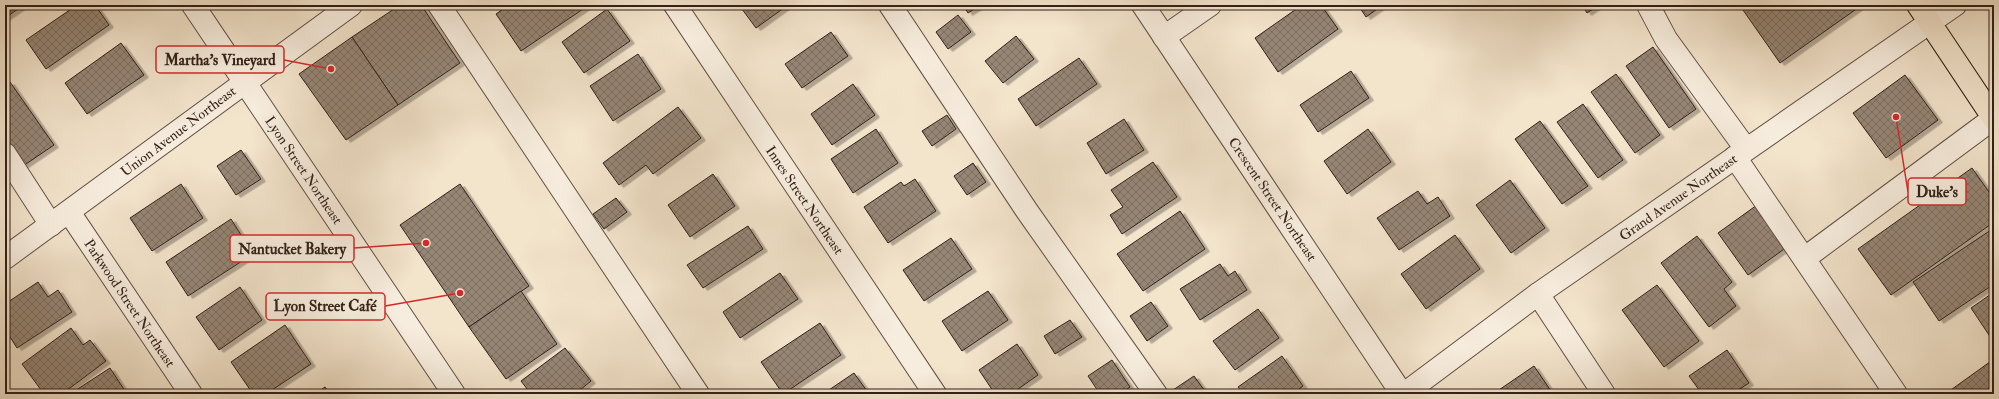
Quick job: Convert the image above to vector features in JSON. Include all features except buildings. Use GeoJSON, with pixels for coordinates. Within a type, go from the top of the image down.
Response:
{"type":"FeatureCollection","features":[{"type":"Feature","properties":{"kind":"main road"},"geometry":{"type":"LineString","coordinates":[[1918,5],[1994,119]]}},
{"type":"Feature","properties":{"kind":"street","name":"Lyon Street Northeast"},"geometry":{"type":"LineString","coordinates":[[193,5],[454,394]]}},
{"type":"Feature","properties":{"kind":"street","name":"Union Avenue Northeast"},"geometry":{"type":"LineString","coordinates":[[5,258],[51,226],[245,82],[352,5]]}},
{"type":"Feature","properties":{"kind":"street"},"geometry":{"type":"LineString","coordinates":[[438,5],[698,394]]}},
{"type":"Feature","properties":{"kind":"street","name":"Innes Street Northeast"},"geometry":{"type":"LineString","coordinates":[[675,5],[935,394]]}},
{"type":"Feature","properties":{"kind":"street"},"geometry":{"type":"LineString","coordinates":[[890,5],[1027,211],[1156,394]]}},
{"type":"Feature","properties":{"kind":"street","name":"Crescent Street Northeast"},"geometry":{"type":"LineString","coordinates":[[1143,5],[1403,394]]}},
{"type":"Feature","properties":{"kind":"street"},"geometry":{"type":"LineString","coordinates":[[1164,37],[1210,5]]}},
{"type":"Feature","properties":{"kind":"street"},"geometry":{"type":"LineString","coordinates":[[1648,5],[1666,40],[1741,153],[1805,258],[1896,394]]}},
{"type":"Feature","properties":{"kind":"street","name":"Grand Avenue Northeast"},"geometry":{"type":"LineString","coordinates":[[1403,394],[1538,294],[1955,5]]}},
{"type":"Feature","properties":{"kind":"street"},"geometry":{"type":"LineString","coordinates":[[1805,258],[1994,119]]}},
{"type":"Feature","properties":{"kind":"street"},"geometry":{"type":"LineString","coordinates":[[5,154],[51,226]]}},
{"type":"Feature","properties":{"kind":"street","name":"Parkwood Street Northeast"},"geometry":{"type":"LineString","coordinates":[[69,212],[191,394]]}},
{"type":"Feature","properties":{"kind":"street"},"geometry":{"type":"LineString","coordinates":[[1538,294],[1604,394]]}},
{"type":"Feature","properties":{"kind":"place","name":"Martha's Vineyard"},"geometry":{"type":"Point","coordinates":[331,69]}},
{"type":"Feature","properties":{"kind":"place","name":"Duke's"},"geometry":{"type":"Point","coordinates":[1896,117]}},
{"type":"Feature","properties":{"kind":"place","name":"Nantucket Bakery"},"geometry":{"type":"Point","coordinates":[426,243]}},
{"type":"Feature","properties":{"kind":"place","name":"Lyon Street Café"},"geometry":{"type":"Point","coordinates":[460,293]}}]}
